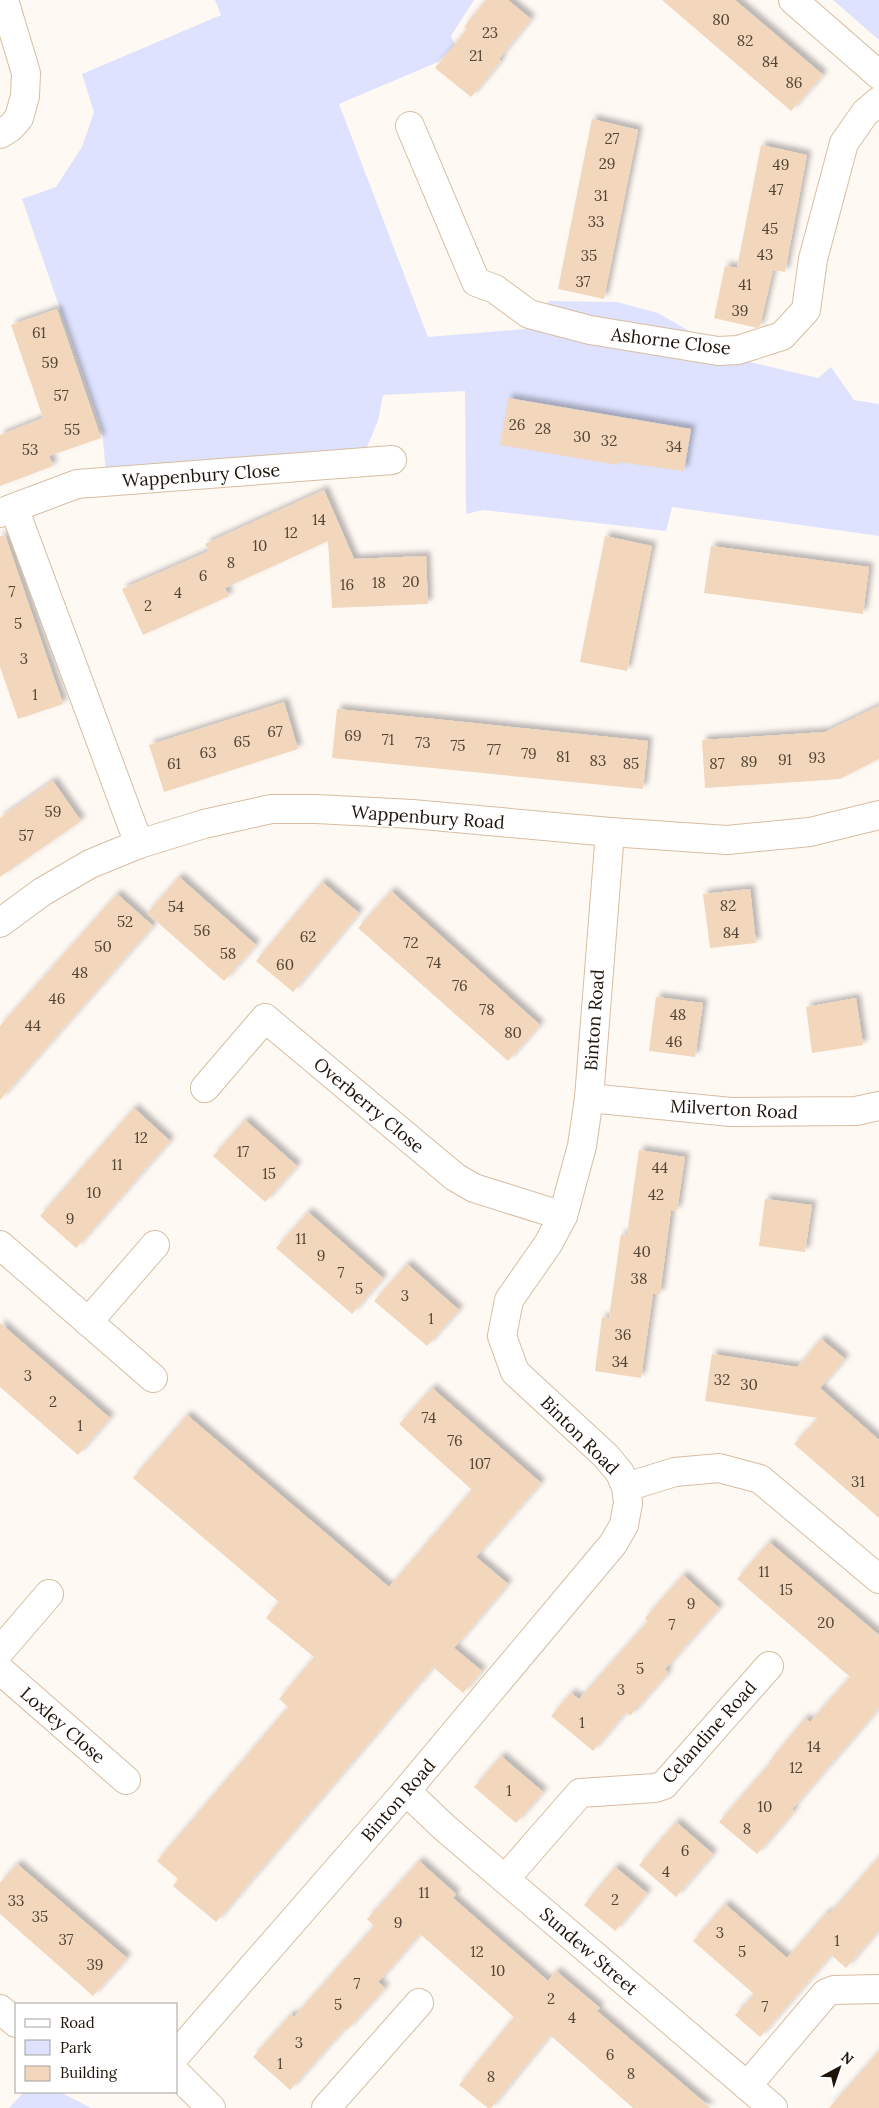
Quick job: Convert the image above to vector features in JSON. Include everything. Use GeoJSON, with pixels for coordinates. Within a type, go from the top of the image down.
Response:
{"type":"FeatureCollection","features":[{"type":"Feature","properties":{"kind":"street"},"geometry":{"type":"LineString","coordinates":[[0,134],[10,128],[19,118],[25,96],[26,73],[4,0]]}},
{"type":"Feature","properties":{"kind":"street"},"geometry":{"type":"LineString","coordinates":[[793,0],[879,75]]}},
{"type":"Feature","properties":{"kind":"street","name":"Ashorne Close"},"geometry":{"type":"LineString","coordinates":[[410,126],[476,282],[495,290],[529,314],[590,330],[718,351],[738,350],[782,336],[806,310],[812,258],[844,143],[865,112],[879,101]]}},
{"type":"Feature","properties":{"kind":"street","name":"Wappenbury Close"},"geometry":{"type":"LineString","coordinates":[[139,844],[7,510],[77,484],[392,460]]}},
{"type":"Feature","properties":{"kind":"street","name":"Wappenbury Road"},"geometry":{"type":"LineString","coordinates":[[0,923],[42,892],[90,864],[139,844],[204,824],[271,809],[316,808],[412,814],[610,832],[727,840],[810,832],[879,815]]}},
{"type":"Feature","properties":{"kind":"street","name":"Binton Road"},"geometry":{"type":"LineString","coordinates":[[178,2053],[406,1791],[613,1544],[624,1525],[628,1503],[626,1487],[620,1473],[606,1456],[515,1372],[502,1336],[509,1300],[548,1244],[564,1216],[582,1146],[589,1098],[610,832]]}},
{"type":"Feature","properties":{"kind":"street","name":"Overberry Close"},"geometry":{"type":"LineString","coordinates":[[205,1088],[265,1018],[455,1178],[474,1188],[564,1216]]}},
{"type":"Feature","properties":{"kind":"street","name":"Milverton Road"},"geometry":{"type":"LineString","coordinates":[[589,1098],[731,1112],[856,1111],[879,1106]]}},
{"type":"Feature","properties":{"kind":"street"},"geometry":{"type":"LineString","coordinates":[[0,1245],[153,1378]]}},
{"type":"Feature","properties":{"kind":"street"},"geometry":{"type":"LineString","coordinates":[[88,1322],[156,1245]]}},
{"type":"Feature","properties":{"kind":"street"},"geometry":{"type":"LineString","coordinates":[[626,1487],[674,1472],[719,1468],[760,1479],[879,1580]]}},
{"type":"Feature","properties":{"kind":"street"},"geometry":{"type":"LineString","coordinates":[[0,1650],[49,1594]]}},
{"type":"Feature","properties":{"kind":"street","name":"Celandine Road"},"geometry":{"type":"LineString","coordinates":[[505,1879],[580,1792],[655,1788],[664,1785],[769,1666]]}},
{"type":"Feature","properties":{"kind":"street","name":"Loxley Close"},"geometry":{"type":"LineString","coordinates":[[0,1670],[126,1780]]}},
{"type":"Feature","properties":{"kind":"street","name":"Sundew Street"},"geometry":{"type":"LineString","coordinates":[[406,1791],[445,1828],[773,2108]]}},
{"type":"Feature","properties":{"kind":"street"},"geometry":{"type":"LineString","coordinates":[[747,2086],[826,1993],[834,1990],[879,1989]]}},
{"type":"Feature","properties":{"kind":"street"},"geometry":{"type":"LineString","coordinates":[[326,2108],[419,2003]]}},
{"type":"Feature","properties":{"kind":"street"},"geometry":{"type":"LineString","coordinates":[[0,2008],[15,2022]]}},
{"type":"Feature","properties":{"kind":"street"},"geometry":{"type":"LineString","coordinates":[[178,2075],[212,2108]]}},
{"type":"Feature","properties":{"kind":"green space"},"geometry":{"type":"Polygon","coordinates":[[[215,0],[474,0],[451,36],[455,45],[438,62],[339,104],[428,337],[537,328],[538,317],[549,301],[617,302],[658,313],[705,340],[724,356],[818,378],[831,367],[854,400],[879,404],[879,536],[672,507],[666,531],[483,510],[466,514],[465,391],[383,395],[378,421],[366,449],[106,472],[102,430],[22,199],[56,187],[82,147],[94,112],[82,74],[221,15],[215,0]]]}},
{"type":"Feature","properties":{"kind":"green space"},"geometry":{"type":"Polygon","coordinates":[[[833,0],[879,0],[879,40],[833,0]]]}},
{"type":"Feature","properties":{"kind":"green space"},"geometry":{"type":"Polygon","coordinates":[[[23,2093],[62,2093],[91,2108],[9,2108],[23,2093]]]}},
{"type":"Feature","properties":{"kind":"building"},"geometry":{"type":"Polygon","coordinates":[[[486,0],[508,0],[531,19],[499,59],[501,61],[471,97],[435,68],[467,29],[464,27],[486,0]]]}},
{"type":"Feature","properties":{"kind":"building"},"geometry":{"type":"Polygon","coordinates":[[[662,0],[735,0],[823,75],[791,111],[662,0]]]}},
{"type":"Feature","properties":{"kind":"building"},"geometry":{"type":"Polygon","coordinates":[[[592,119],[638,130],[604,299],[558,289],[592,119]]]}},
{"type":"Feature","properties":{"kind":"building"},"geometry":{"type":"Polygon","coordinates":[[[761,145],[807,155],[785,272],[773,270],[760,326],[757,328],[714,318],[725,266],[737,268],[761,145]]]}},
{"type":"Feature","properties":{"kind":"building"},"geometry":{"type":"Polygon","coordinates":[[[57,309],[101,438],[49,456],[53,466],[0,486],[0,435],[43,418],[11,325],[57,309]]]}},
{"type":"Feature","properties":{"kind":"building"},"geometry":{"type":"Polygon","coordinates":[[[508,398],[691,429],[684,471],[618,462],[618,465],[500,445],[508,398]]]}},
{"type":"Feature","properties":{"kind":"building"},"geometry":{"type":"Polygon","coordinates":[[[324,490],[354,559],[426,556],[428,604],[332,608],[328,541],[225,588],[229,596],[143,635],[122,589],[209,551],[205,544],[324,490]]]}},
{"type":"Feature","properties":{"kind":"building"},"geometry":{"type":"Polygon","coordinates":[[[5,535],[63,704],[18,719],[0,667],[0,536],[5,535]]]}},
{"type":"Feature","properties":{"kind":"building"},"geometry":{"type":"Polygon","coordinates":[[[605,536],[652,546],[627,671],[580,662],[605,536]]]}},
{"type":"Feature","properties":{"kind":"building"},"geometry":{"type":"Polygon","coordinates":[[[711,546],[869,567],[863,614],[704,593],[711,546]]]}},
{"type":"Feature","properties":{"kind":"building"},"geometry":{"type":"Polygon","coordinates":[[[284,702],[298,749],[164,792],[149,745],[284,702]]]}},
{"type":"Feature","properties":{"kind":"building"},"geometry":{"type":"Polygon","coordinates":[[[879,706],[879,759],[840,779],[705,788],[702,740],[825,732],[879,706]]]}},
{"type":"Feature","properties":{"kind":"building"},"geometry":{"type":"Polygon","coordinates":[[[337,709],[648,741],[643,789],[332,758],[337,709]]]}},
{"type":"Feature","properties":{"kind":"building"},"geometry":{"type":"Polygon","coordinates":[[[53,781],[81,821],[0,877],[0,818],[53,781]]]}},
{"type":"Feature","properties":{"kind":"building"},"geometry":{"type":"Polygon","coordinates":[[[179,877],[256,945],[224,981],[147,913],[179,877]]]}},
{"type":"Feature","properties":{"kind":"building"},"geometry":{"type":"Polygon","coordinates":[[[322,882],[359,913],[293,992],[256,961],[322,882]]]}},
{"type":"Feature","properties":{"kind":"building"},"geometry":{"type":"Polygon","coordinates":[[[750,889],[756,943],[710,948],[703,894],[750,889]]]}},
{"type":"Feature","properties":{"kind":"building"},"geometry":{"type":"Polygon","coordinates":[[[391,891],[540,1025],[508,1061],[358,928],[391,891]]]}},
{"type":"Feature","properties":{"kind":"building"},"geometry":{"type":"Polygon","coordinates":[[[117,894],[153,926],[0,1100],[0,1026],[117,894]]]}},
{"type":"Feature","properties":{"kind":"building"},"geometry":{"type":"Polygon","coordinates":[[[656,997],[703,1003],[695,1057],[649,1051],[656,997]]]}},
{"type":"Feature","properties":{"kind":"building"},"geometry":{"type":"Polygon","coordinates":[[[856,998],[863,1045],[812,1053],[806,1007],[856,998]]]}},
{"type":"Feature","properties":{"kind":"building"},"geometry":{"type":"Polygon","coordinates":[[[134,1108],[170,1141],[76,1248],[40,1216],[134,1108]]]}},
{"type":"Feature","properties":{"kind":"building"},"geometry":{"type":"Polygon","coordinates":[[[245,1120],[297,1166],[265,1202],[213,1156],[245,1120]]]}},
{"type":"Feature","properties":{"kind":"building"},"geometry":{"type":"Polygon","coordinates":[[[639,1150],[685,1157],[677,1211],[671,1210],[660,1294],[653,1294],[641,1378],[595,1371],[602,1317],[609,1318],[621,1234],[627,1235],[639,1150]]]}},
{"type":"Feature","properties":{"kind":"building"},"geometry":{"type":"Polygon","coordinates":[[[765,1199],[812,1205],[805,1252],[759,1246],[765,1199]]]}},
{"type":"Feature","properties":{"kind":"building"},"geometry":{"type":"Polygon","coordinates":[[[308,1212],[383,1278],[352,1314],[276,1248],[308,1212]]]}},
{"type":"Feature","properties":{"kind":"building"},"geometry":{"type":"Polygon","coordinates":[[[407,1264],[459,1310],[427,1346],[374,1301],[407,1264]]]}},
{"type":"Feature","properties":{"kind":"building"},"geometry":{"type":"Polygon","coordinates":[[[0,1323],[110,1418],[78,1455],[0,1387],[0,1323]]]}},
{"type":"Feature","properties":{"kind":"building"},"geometry":{"type":"Polygon","coordinates":[[[821,1339],[845,1359],[820,1388],[879,1440],[879,1518],[794,1444],[818,1418],[705,1401],[712,1354],[797,1367],[821,1339]]]}},
{"type":"Feature","properties":{"kind":"building"},"geometry":{"type":"Polygon","coordinates":[[[432,1388],[541,1483],[476,1557],[508,1584],[454,1648],[482,1671],[463,1693],[433,1667],[216,1922],[173,1886],[178,1879],[157,1861],[288,1707],[279,1699],[314,1657],[266,1618],[279,1602],[133,1478],[187,1415],[389,1587],[472,1490],[399,1424],[432,1388]]]}},
{"type":"Feature","properties":{"kind":"building"},"geometry":{"type":"Polygon","coordinates":[[[769,1542],[879,1635],[879,1708],[792,1809],[794,1811],[757,1854],[719,1822],[770,1763],[805,1718],[810,1722],[850,1677],[737,1579],[769,1542]]]}},
{"type":"Feature","properties":{"kind":"building"},"geometry":{"type":"Polygon","coordinates":[[[683,1575],[719,1608],[665,1669],[668,1673],[630,1716],[626,1712],[593,1751],[551,1716],[571,1693],[579,1699],[648,1621],[645,1618],[683,1575]]]}},
{"type":"Feature","properties":{"kind":"building"},"geometry":{"type":"Polygon","coordinates":[[[501,1756],[543,1792],[516,1823],[474,1787],[501,1756]]]}},
{"type":"Feature","properties":{"kind":"building"},"geometry":{"type":"Polygon","coordinates":[[[676,1822],[713,1854],[676,1897],[639,1865],[676,1822]]]}},
{"type":"Feature","properties":{"kind":"building"},"geometry":{"type":"Polygon","coordinates":[[[879,1857],[879,1930],[846,1968],[831,1955],[760,2037],[735,2015],[754,1994],[693,1941],[725,1904],[787,1958],[879,1857]]]}},
{"type":"Feature","properties":{"kind":"building"},"geometry":{"type":"Polygon","coordinates":[[[419,1861],[456,1894],[453,1898],[548,1981],[556,1971],[600,2008],[597,2011],[711,2108],[633,2108],[550,2035],[491,2108],[488,2108],[459,2085],[514,2017],[420,1934],[378,1982],[385,1988],[347,2030],[345,2028],[290,2090],[253,2057],[291,2014],[294,2017],[374,1926],[367,1919],[419,1861]]]}},
{"type":"Feature","properties":{"kind":"building"},"geometry":{"type":"Polygon","coordinates":[[[17,1864],[127,1958],[93,1996],[0,1914],[0,1883],[17,1864]]]}},
{"type":"Feature","properties":{"kind":"building"},"geometry":{"type":"Polygon","coordinates":[[[615,1867],[647,1893],[615,1931],[584,1905],[615,1867]]]}},
{"type":"Feature","properties":{"kind":"building"},"geometry":{"type":"Polygon","coordinates":[[[879,2051],[879,2108],[829,2108],[879,2051]]]}}]}
